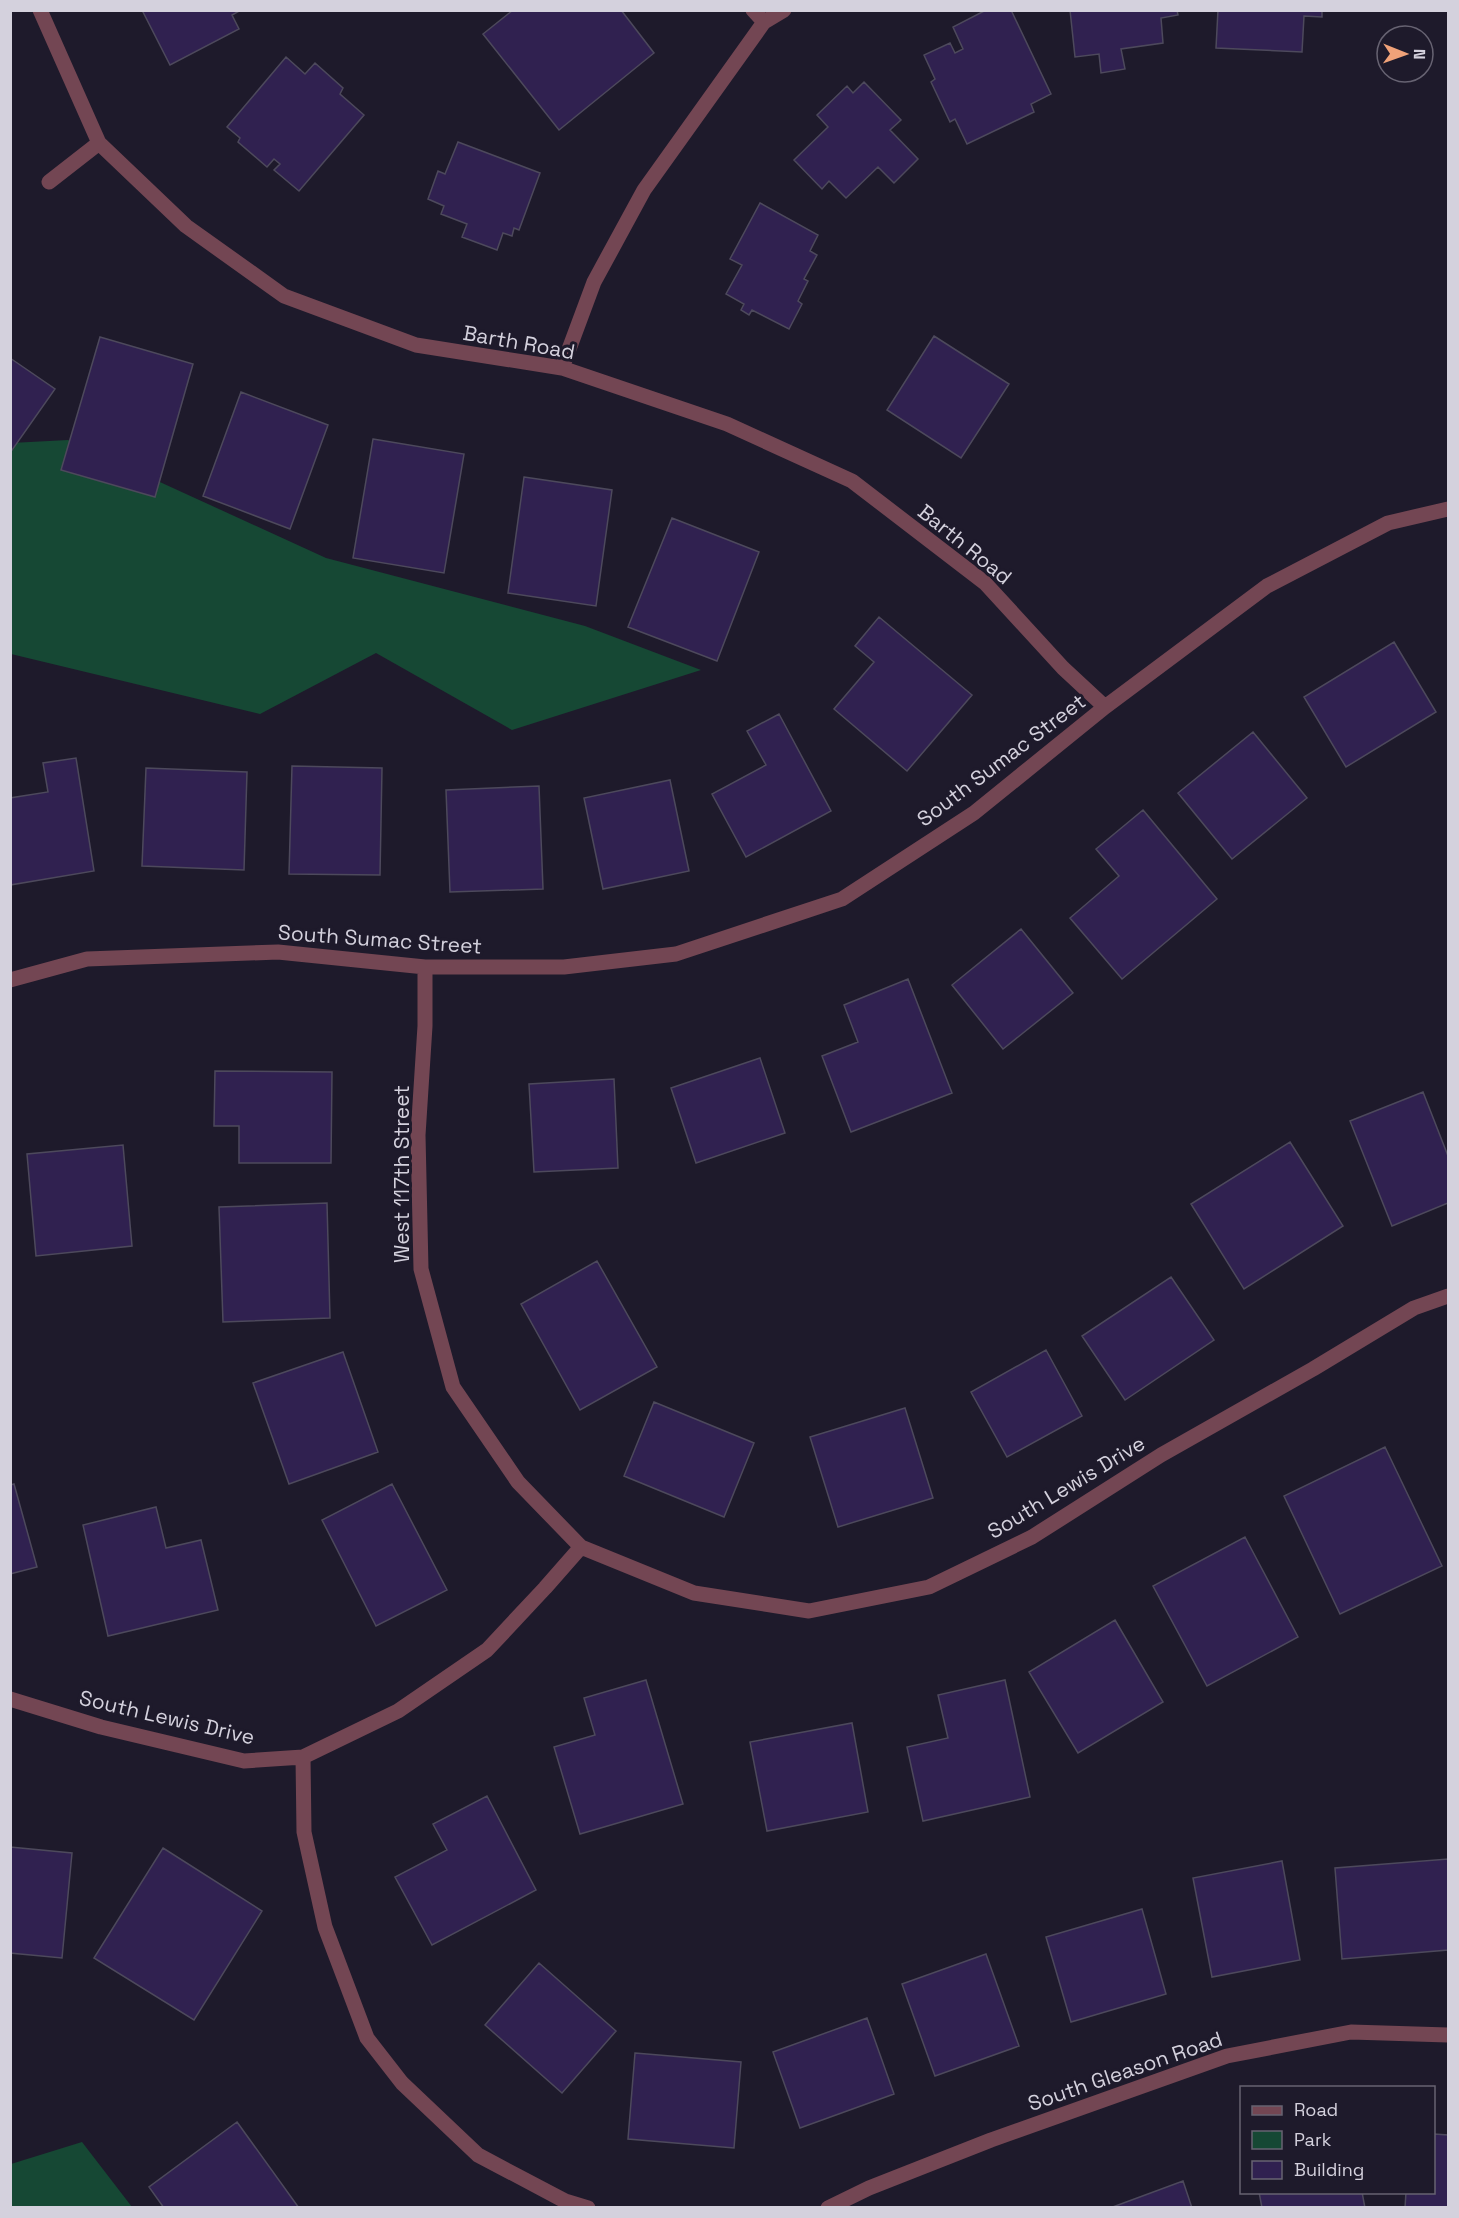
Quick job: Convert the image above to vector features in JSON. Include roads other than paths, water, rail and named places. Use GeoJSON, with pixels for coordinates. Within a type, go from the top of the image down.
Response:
{"type":"FeatureCollection","features":[{"type":"Feature","properties":{"kind":"street","name":"Barth Road"},"geometry":{"type":"LineString","coordinates":[[40,10],[99,143],[186,226],[284,296],[416,345],[562,368],[727,424],[852,481],[985,583],[1063,668],[1105,707]]}},
{"type":"Feature","properties":{"kind":"street"},"geometry":{"type":"LineString","coordinates":[[753,10],[764,22]]}},
{"type":"Feature","properties":{"kind":"street"},"geometry":{"type":"LineString","coordinates":[[562,368],[594,282],[644,190],[764,22],[784,10]]}},
{"type":"Feature","properties":{"kind":"street"},"geometry":{"type":"LineString","coordinates":[[49,182],[99,143]]}},
{"type":"Feature","properties":{"kind":"street","name":"South Sumac Street"},"geometry":{"type":"LineString","coordinates":[[10,980],[87,959],[278,952],[425,967],[564,967],[676,954],[842,899],[974,813],[1105,707],[1267,586],[1388,523],[1449,509]]}},
{"type":"Feature","properties":{"kind":"street","name":"West 117th Street"},"geometry":{"type":"LineString","coordinates":[[425,967],[425,1026],[418,1136],[421,1269],[453,1388],[518,1482],[580,1547]]}},
{"type":"Feature","properties":{"kind":"street","name":"South Lewis Drive"},"geometry":{"type":"LineString","coordinates":[[10,1699],[101,1727],[244,1761],[303,1757],[398,1711],[487,1650],[580,1547],[694,1593],[809,1611],[929,1587],[1032,1537],[1161,1455],[1313,1369],[1414,1308],[1449,1296]]}},
{"type":"Feature","properties":{"kind":"street"},"geometry":{"type":"LineString","coordinates":[[303,1757],[304,1833],[325,1927],[367,2038],[402,2083],[478,2155],[565,2201],[588,2208]]}},
{"type":"Feature","properties":{"kind":"street","name":"South Gleason Road"},"geometry":{"type":"LineString","coordinates":[[828,2208],[869,2188],[991,2140],[1227,2056],[1351,2032],[1449,2035]]}}]}
